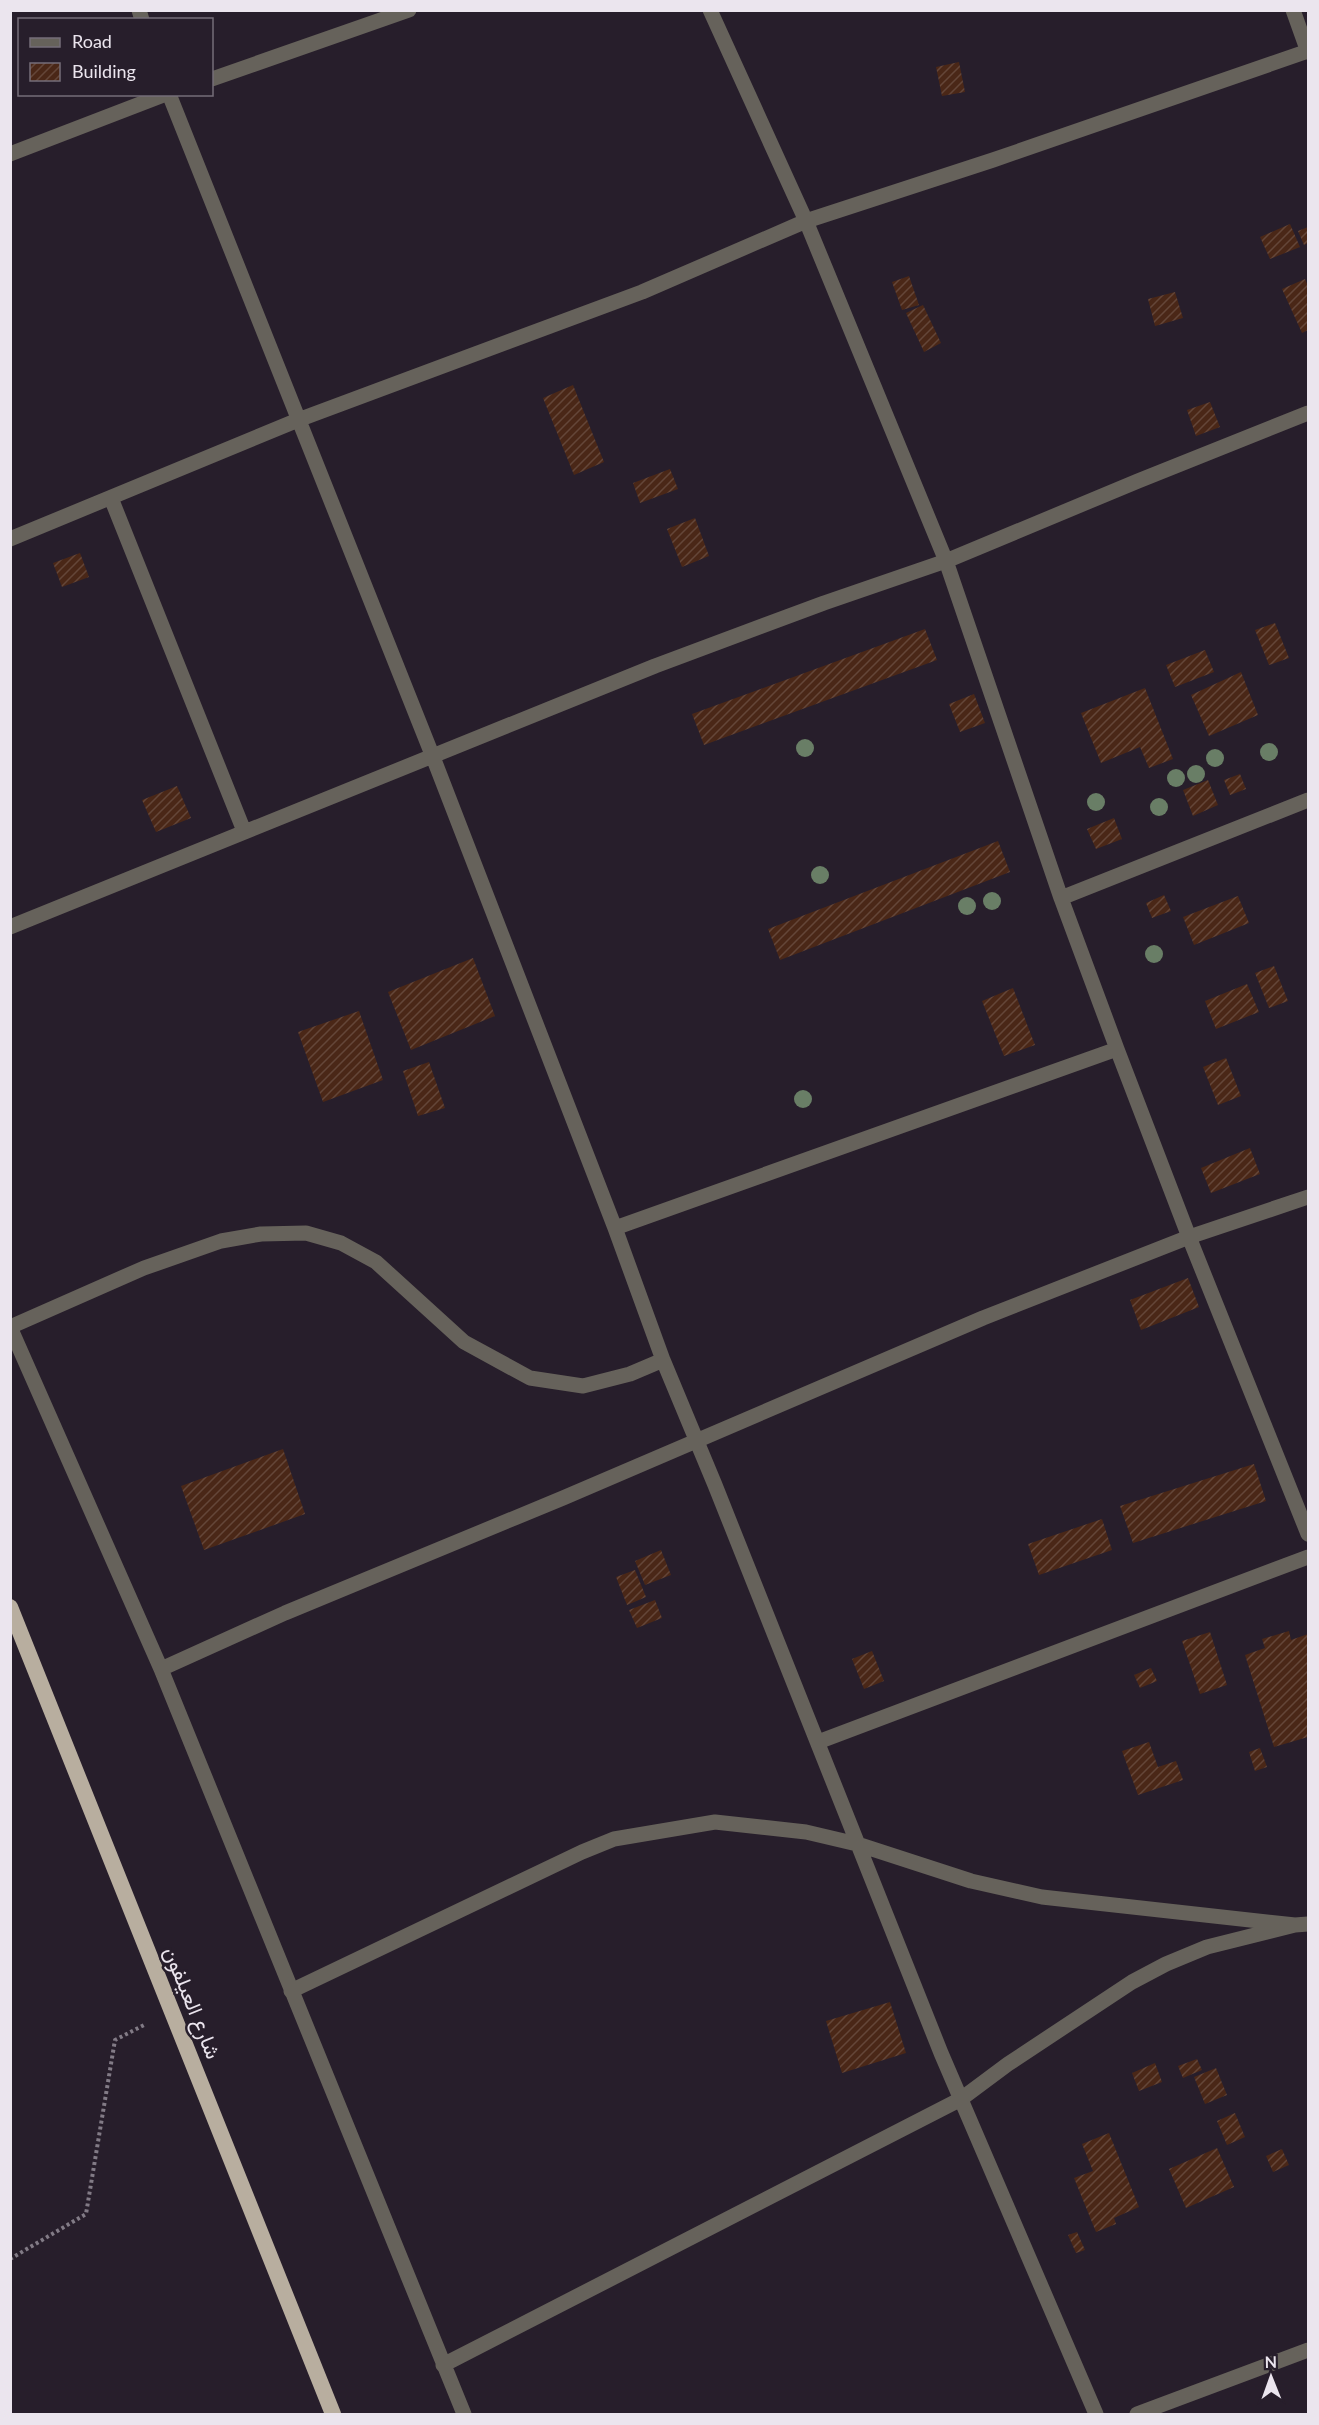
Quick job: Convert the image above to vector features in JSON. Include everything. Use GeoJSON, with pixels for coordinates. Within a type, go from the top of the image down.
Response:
{"type":"FeatureCollection","features":[{"type":"Feature","properties":{"kind":"highway","name":"شارع العيلفون"},"geometry":{"type":"LineString","coordinates":[[10,1606],[333,2415]]}},
{"type":"Feature","properties":{"kind":"street"},"geometry":{"type":"LineString","coordinates":[[213,79],[409,10]]}},
{"type":"Feature","properties":{"kind":"street"},"geometry":{"type":"LineString","coordinates":[[710,10],[806,221],[946,561],[1061,898],[1189,1237],[1308,1534]]}},
{"type":"Feature","properties":{"kind":"street"},"geometry":{"type":"LineString","coordinates":[[10,539],[298,420],[642,292],[806,221],[993,160],[1308,51],[1293,10]]}},
{"type":"Feature","properties":{"kind":"street"},"geometry":{"type":"LineString","coordinates":[[10,154],[162,96]]}},
{"type":"Feature","properties":{"kind":"street"},"geometry":{"type":"LineString","coordinates":[[168,96],[433,757],[615,1228],[663,1360],[961,2099],[1096,2415]]}},
{"type":"Feature","properties":{"kind":"street"},"geometry":{"type":"LineString","coordinates":[[10,927],[666,662],[946,561],[1308,413]]}},
{"type":"Feature","properties":{"kind":"street"},"geometry":{"type":"LineString","coordinates":[[111,498],[244,831]]}},
{"type":"Feature","properties":{"kind":"street"},"geometry":{"type":"LineString","coordinates":[[1061,898],[1308,800]]}},
{"type":"Feature","properties":{"kind":"street"},"geometry":{"type":"LineString","coordinates":[[615,1228],[1117,1048]]}},
{"type":"Feature","properties":{"kind":"street"},"geometry":{"type":"LineString","coordinates":[[161,1669],[285,1613],[982,1318],[1189,1237],[1308,1197]]}},
{"type":"Feature","properties":{"kind":"street"},"geometry":{"type":"LineString","coordinates":[[464,2415],[161,1669],[10,1327],[144,1268],[221,1241],[261,1234],[306,1233],[341,1243],[376,1262],[464,1342],[530,1378],[584,1386],[630,1374],[663,1360]]}},
{"type":"Feature","properties":{"kind":"street"},"geometry":{"type":"LineString","coordinates":[[818,1742],[1308,1557]]}},
{"type":"Feature","properties":{"kind":"street"},"geometry":{"type":"LineString","coordinates":[[291,1991],[582,1852],[614,1839],[715,1822],[806,1832],[857,1844],[971,1881],[1042,1897],[1302,1925]]}},
{"type":"Feature","properties":{"kind":"street"},"geometry":{"type":"LineString","coordinates":[[443,2365],[961,2099],[1008,2064],[1132,1982],[1166,1964],[1207,1947],[1302,1925]]}},
{"type":"Feature","properties":{"kind":"street"},"geometry":{"type":"LineString","coordinates":[[1137,2415],[1308,2350]]}},
{"type":"Feature","properties":{"kind":"path"},"geometry":{"type":"LineString","coordinates":[[10,2259],[86,2214],[115,2040],[171,2011]]}},
{"type":"Feature","properties":{"kind":"building"},"geometry":{"type":"Polygon","coordinates":[[[959,62],[965,92],[942,96],[936,67],[959,62]]]}},
{"type":"Feature","properties":{"kind":"building"},"geometry":{"type":"Polygon","coordinates":[[[1290,224],[1300,247],[1270,259],[1260,237],[1290,224]]]}},
{"type":"Feature","properties":{"kind":"building"},"geometry":{"type":"Polygon","coordinates":[[[1308,227],[1308,243],[1304,245],[1298,231],[1308,227]]]}},
{"type":"Feature","properties":{"kind":"building"},"geometry":{"type":"Polygon","coordinates":[[[909,276],[919,305],[902,310],[892,282],[909,276]]]}},
{"type":"Feature","properties":{"kind":"building"},"geometry":{"type":"Polygon","coordinates":[[[1305,279],[1308,286],[1308,330],[1302,333],[1282,289],[1305,279]]]}},
{"type":"Feature","properties":{"kind":"building"},"geometry":{"type":"Polygon","coordinates":[[[1175,292],[1183,318],[1155,326],[1148,299],[1175,292]]]}},
{"type":"Feature","properties":{"kind":"building"},"geometry":{"type":"Polygon","coordinates":[[[923,305],[941,343],[924,352],[906,313],[923,305]]]}},
{"type":"Feature","properties":{"kind":"building"},"geometry":{"type":"Polygon","coordinates":[[[573,385],[604,462],[574,475],[543,398],[573,385]]]}},
{"type":"Feature","properties":{"kind":"building"},"geometry":{"type":"Polygon","coordinates":[[[1210,402],[1220,427],[1196,436],[1187,410],[1210,402]]]}},
{"type":"Feature","properties":{"kind":"building"},"geometry":{"type":"Polygon","coordinates":[[[670,469],[678,489],[640,503],[633,483],[670,469]]]}},
{"type":"Feature","properties":{"kind":"building"},"geometry":{"type":"Polygon","coordinates":[[[695,518],[709,556],[682,567],[667,529],[695,518]]]}},
{"type":"Feature","properties":{"kind":"building"},"geometry":{"type":"Polygon","coordinates":[[[80,553],[89,577],[62,587],[53,563],[80,553]]]}},
{"type":"Feature","properties":{"kind":"building"},"geometry":{"type":"Polygon","coordinates":[[[1275,623],[1289,658],[1269,665],[1255,630],[1275,623]]]}},
{"type":"Feature","properties":{"kind":"building"},"geometry":{"type":"Polygon","coordinates":[[[925,629],[937,660],[704,745],[692,714],[925,629]]]}},
{"type":"Feature","properties":{"kind":"building"},"geometry":{"type":"Polygon","coordinates":[[[1205,650],[1214,672],[1175,687],[1166,665],[1205,650]]]}},
{"type":"Feature","properties":{"kind":"building"},"geometry":{"type":"Polygon","coordinates":[[[1241,672],[1258,715],[1209,736],[1191,695],[1241,672]]]}},
{"type":"Feature","properties":{"kind":"building"},"geometry":{"type":"Polygon","coordinates":[[[1145,688],[1173,759],[1149,768],[1140,747],[1101,763],[1081,713],[1145,688]]]}},
{"type":"Feature","properties":{"kind":"building"},"geometry":{"type":"Polygon","coordinates":[[[974,694],[985,723],[960,732],[949,704],[974,694]]]}},
{"type":"Feature","properties":{"kind":"building"},"geometry":{"type":"Polygon","coordinates":[[[1240,774],[1246,789],[1230,795],[1224,780],[1240,774]]]}},
{"type":"Feature","properties":{"kind":"building"},"geometry":{"type":"Polygon","coordinates":[[[1208,780],[1218,805],[1193,816],[1183,790],[1208,780]]]}},
{"type":"Feature","properties":{"kind":"building"},"geometry":{"type":"Polygon","coordinates":[[[177,786],[191,818],[156,832],[142,800],[177,786]]]}},
{"type":"Feature","properties":{"kind":"building"},"geometry":{"type":"Polygon","coordinates":[[[1114,818],[1122,839],[1096,849],[1087,829],[1114,818]]]}},
{"type":"Feature","properties":{"kind":"building"},"geometry":{"type":"Polygon","coordinates":[[[998,841],[1010,872],[780,960],[768,929],[998,841]]]}},
{"type":"Feature","properties":{"kind":"building"},"geometry":{"type":"Polygon","coordinates":[[[1164,895],[1171,911],[1152,918],[1146,903],[1164,895]]]}},
{"type":"Feature","properties":{"kind":"building"},"geometry":{"type":"Polygon","coordinates":[[[1238,896],[1249,923],[1194,945],[1183,917],[1238,896]]]}},
{"type":"Feature","properties":{"kind":"building"},"geometry":{"type":"Polygon","coordinates":[[[473,958],[495,1016],[411,1050],[388,992],[473,958]]]}},
{"type":"Feature","properties":{"kind":"building"},"geometry":{"type":"Polygon","coordinates":[[[1274,966],[1288,1001],[1269,1008],[1255,973],[1274,966]]]}},
{"type":"Feature","properties":{"kind":"building"},"geometry":{"type":"Polygon","coordinates":[[[1247,984],[1259,1012],[1216,1029],[1205,1001],[1247,984]]]}},
{"type":"Feature","properties":{"kind":"building"},"geometry":{"type":"Polygon","coordinates":[[[1013,988],[1035,1045],[1004,1056],[982,1001],[1013,988]]]}},
{"type":"Feature","properties":{"kind":"building"},"geometry":{"type":"Polygon","coordinates":[[[359,1011],[383,1080],[323,1102],[298,1032],[359,1011]]]}},
{"type":"Feature","properties":{"kind":"building"},"geometry":{"type":"Polygon","coordinates":[[[1226,1058],[1241,1096],[1218,1105],[1203,1067],[1226,1058]]]}},
{"type":"Feature","properties":{"kind":"building"},"geometry":{"type":"Polygon","coordinates":[[[429,1062],[445,1108],[418,1116],[403,1071],[429,1062]]]}},
{"type":"Feature","properties":{"kind":"building"},"geometry":{"type":"Polygon","coordinates":[[[1250,1148],[1260,1174],[1211,1193],[1201,1168],[1250,1148]]]}},
{"type":"Feature","properties":{"kind":"building"},"geometry":{"type":"Polygon","coordinates":[[[1188,1278],[1199,1307],[1141,1330],[1130,1300],[1188,1278]]]}},
{"type":"Feature","properties":{"kind":"building"},"geometry":{"type":"Polygon","coordinates":[[[283,1449],[305,1514],[204,1550],[181,1486],[283,1449]]]}},
{"type":"Feature","properties":{"kind":"building"},"geometry":{"type":"Polygon","coordinates":[[[1254,1464],[1266,1501],[1133,1543],[1120,1506],[1254,1464]]]}},
{"type":"Feature","properties":{"kind":"building"},"geometry":{"type":"Polygon","coordinates":[[[1102,1519],[1112,1550],[1039,1575],[1028,1544],[1102,1519]]]}},
{"type":"Feature","properties":{"kind":"building"},"geometry":{"type":"Polygon","coordinates":[[[661,1550],[671,1575],[645,1585],[635,1561],[661,1550]]]}},
{"type":"Feature","properties":{"kind":"building"},"geometry":{"type":"Polygon","coordinates":[[[635,1570],[646,1597],[627,1605],[616,1577],[635,1570]]]}},
{"type":"Feature","properties":{"kind":"building"},"geometry":{"type":"Polygon","coordinates":[[[655,1600],[662,1618],[637,1628],[629,1610],[655,1600]]]}},
{"type":"Feature","properties":{"kind":"building"},"geometry":{"type":"Polygon","coordinates":[[[1289,1631],[1291,1640],[1308,1634],[1308,1737],[1274,1747],[1245,1655],[1265,1648],[1262,1639],[1289,1631]]]}},
{"type":"Feature","properties":{"kind":"building"},"geometry":{"type":"Polygon","coordinates":[[[1210,1632],[1227,1685],[1200,1694],[1182,1641],[1210,1632]]]}},
{"type":"Feature","properties":{"kind":"building"},"geometry":{"type":"Polygon","coordinates":[[[872,1651],[884,1681],[864,1689],[852,1659],[872,1651]]]}},
{"type":"Feature","properties":{"kind":"building"},"geometry":{"type":"Polygon","coordinates":[[[1151,1668],[1157,1681],[1140,1688],[1134,1675],[1151,1668]]]}},
{"type":"Feature","properties":{"kind":"building"},"geometry":{"type":"Polygon","coordinates":[[[1149,1742],[1158,1767],[1176,1761],[1183,1780],[1138,1795],[1122,1751],[1149,1742]]]}},
{"type":"Feature","properties":{"kind":"building"},"geometry":{"type":"Polygon","coordinates":[[[1260,1748],[1267,1767],[1255,1771],[1249,1752],[1260,1748]]]}},
{"type":"Feature","properties":{"kind":"building"},"geometry":{"type":"Polygon","coordinates":[[[890,2002],[906,2053],[842,2073],[826,2021],[890,2002]]]}},
{"type":"Feature","properties":{"kind":"building"},"geometry":{"type":"Polygon","coordinates":[[[1197,2059],[1202,2070],[1183,2078],[1178,2066],[1197,2059]]]}},
{"type":"Feature","properties":{"kind":"building"},"geometry":{"type":"Polygon","coordinates":[[[1155,2063],[1162,2082],[1139,2091],[1132,2073],[1155,2063]]]}},
{"type":"Feature","properties":{"kind":"building"},"geometry":{"type":"Polygon","coordinates":[[[1216,2068],[1227,2095],[1205,2104],[1194,2077],[1216,2068]]]}},
{"type":"Feature","properties":{"kind":"building"},"geometry":{"type":"Polygon","coordinates":[[[1235,2113],[1245,2137],[1227,2145],[1217,2121],[1235,2113]]]}},
{"type":"Feature","properties":{"kind":"building"},"geometry":{"type":"Polygon","coordinates":[[[1109,2133],[1139,2207],[1114,2218],[1116,2224],[1096,2232],[1074,2178],[1093,2171],[1082,2144],[1109,2133]]]}},
{"type":"Feature","properties":{"kind":"building"},"geometry":{"type":"Polygon","coordinates":[[[1217,2148],[1234,2187],[1186,2208],[1169,2169],[1217,2148]]]}},
{"type":"Feature","properties":{"kind":"building"},"geometry":{"type":"Polygon","coordinates":[[[1282,2149],[1289,2165],[1273,2172],[1266,2156],[1282,2149]]]}},
{"type":"Feature","properties":{"kind":"building"},"geometry":{"type":"Polygon","coordinates":[[[1077,2232],[1085,2250],[1076,2253],[1068,2235],[1077,2232]]]}}]}
